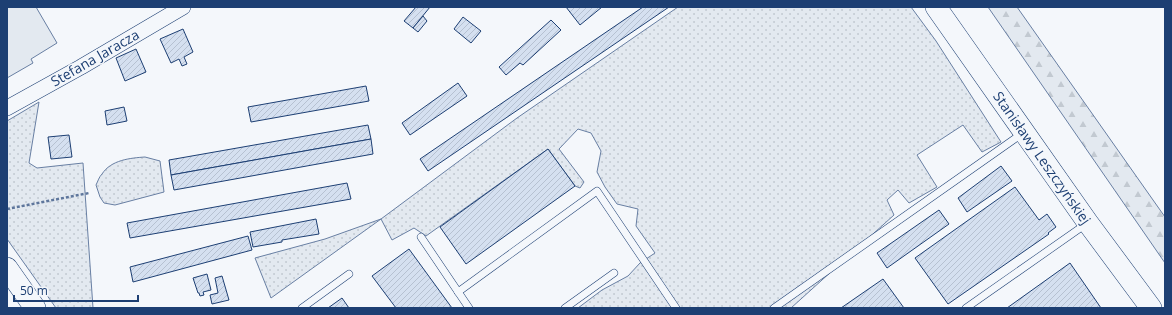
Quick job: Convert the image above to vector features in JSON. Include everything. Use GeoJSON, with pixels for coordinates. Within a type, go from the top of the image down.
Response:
{"type":"FeatureCollection","features":[{"type":"Feature","properties":{"kind":"street","name":"Stefana Jaracza"},"geometry":{"type":"LineString","coordinates":[[7,108],[81,67],[183,7]]}},
{"type":"Feature","properties":{"kind":"street","name":"Stanisławy Leszczyńskiej"},"geometry":{"type":"LineString","coordinates":[[936,7],[1088,223],[1151,308]]}},
{"type":"Feature","properties":{"kind":"street"},"geometry":{"type":"LineString","coordinates":[[7,268],[34,308]]}},
{"type":"Feature","properties":{"kind":"lane"},"geometry":{"type":"LineString","coordinates":[[774,308],[1024,132]]}},
{"type":"Feature","properties":{"kind":"lane"},"geometry":{"type":"LineString","coordinates":[[458,292],[597,191],[676,308]]}},
{"type":"Feature","properties":{"kind":"lane"},"geometry":{"type":"LineString","coordinates":[[966,308],[1088,223]]}},
{"type":"Feature","properties":{"kind":"lane"},"geometry":{"type":"LineString","coordinates":[[421,237],[469,308]]}},
{"type":"Feature","properties":{"kind":"lane"},"geometry":{"type":"LineString","coordinates":[[565,308],[614,273]]}},
{"type":"Feature","properties":{"kind":"lane"},"geometry":{"type":"LineString","coordinates":[[302,308],[349,274]]}},
{"type":"Feature","properties":{"kind":"path"},"geometry":{"type":"LineString","coordinates":[[7,209],[89,193]]}},
{"type":"Feature","properties":{"kind":"green space"},"geometry":{"type":"Polygon","coordinates":[[[7,7],[36,7],[57,43],[31,59],[33,63],[7,78],[7,7]]]}},
{"type":"Feature","properties":{"kind":"green space"},"geometry":{"type":"Polygon","coordinates":[[[678,7],[911,7],[936,41],[1001,142],[982,152],[963,125],[917,155],[937,187],[909,203],[898,190],[887,200],[894,215],[791,308],[578,308],[602,290],[628,276],[640,263],[655,253],[636,226],[638,209],[617,204],[597,172],[601,151],[591,133],[578,129],[559,149],[584,182],[580,188],[575,186],[548,149],[426,236],[414,228],[392,240],[381,219],[517,118],[678,7]]]}},
{"type":"Feature","properties":{"kind":"green space"},"geometry":{"type":"Polygon","coordinates":[[[988,7],[1017,7],[1165,217],[1165,263],[988,7]]]}},
{"type":"Feature","properties":{"kind":"green space"},"geometry":{"type":"Polygon","coordinates":[[[39,102],[29,163],[37,168],[83,163],[93,308],[56,308],[7,239],[7,121],[39,102]]]}},
{"type":"Feature","properties":{"kind":"green space"},"geometry":{"type":"Polygon","coordinates":[[[145,157],[160,161],[164,192],[115,205],[104,203],[100,197],[96,185],[100,176],[106,169],[121,161],[145,157]]]}},
{"type":"Feature","properties":{"kind":"green space"},"geometry":{"type":"Polygon","coordinates":[[[381,219],[271,298],[255,258],[325,239],[381,219]]]}},
{"type":"Feature","properties":{"kind":"building"},"geometry":{"type":"Polygon","coordinates":[[[416,7],[430,7],[413,28],[404,21],[416,7]]]}},
{"type":"Feature","properties":{"kind":"building"},"geometry":{"type":"Polygon","coordinates":[[[566,7],[602,7],[580,25],[566,7]]]}},
{"type":"Feature","properties":{"kind":"building"},"geometry":{"type":"Polygon","coordinates":[[[643,7],[669,7],[428,171],[420,159],[643,7]]]}},
{"type":"Feature","properties":{"kind":"building"},"geometry":{"type":"Polygon","coordinates":[[[423,16],[427,21],[418,32],[413,28],[423,16]]]}},
{"type":"Feature","properties":{"kind":"building"},"geometry":{"type":"Polygon","coordinates":[[[463,17],[481,31],[471,43],[454,29],[463,17]]]}},
{"type":"Feature","properties":{"kind":"building"},"geometry":{"type":"Polygon","coordinates":[[[551,20],[561,30],[523,65],[520,63],[506,75],[499,67],[551,20]]]}},
{"type":"Feature","properties":{"kind":"building"},"geometry":{"type":"Polygon","coordinates":[[[183,29],[193,52],[184,57],[187,64],[182,66],[179,59],[171,63],[160,39],[183,29]]]}},
{"type":"Feature","properties":{"kind":"building"},"geometry":{"type":"Polygon","coordinates":[[[136,49],[146,72],[125,81],[116,58],[136,49]]]}},
{"type":"Feature","properties":{"kind":"building"},"geometry":{"type":"Polygon","coordinates":[[[458,83],[467,96],[410,135],[402,123],[458,83]]]}},
{"type":"Feature","properties":{"kind":"building"},"geometry":{"type":"Polygon","coordinates":[[[366,86],[369,101],[251,122],[248,107],[366,86]]]}},
{"type":"Feature","properties":{"kind":"building"},"geometry":{"type":"Polygon","coordinates":[[[124,107],[127,121],[107,125],[105,111],[124,107]]]}},
{"type":"Feature","properties":{"kind":"building"},"geometry":{"type":"Polygon","coordinates":[[[368,125],[371,139],[171,175],[169,160],[368,125]]]}},
{"type":"Feature","properties":{"kind":"building"},"geometry":{"type":"Polygon","coordinates":[[[69,135],[72,157],[51,159],[48,137],[69,135]]]}},
{"type":"Feature","properties":{"kind":"building"},"geometry":{"type":"Polygon","coordinates":[[[371,139],[373,154],[174,190],[171,175],[371,139]]]}},
{"type":"Feature","properties":{"kind":"building"},"geometry":{"type":"Polygon","coordinates":[[[548,149],[575,186],[466,264],[440,227],[548,149]]]}},
{"type":"Feature","properties":{"kind":"building"},"geometry":{"type":"Polygon","coordinates":[[[1001,166],[1012,181],[967,212],[958,198],[1001,166]]]}},
{"type":"Feature","properties":{"kind":"building"},"geometry":{"type":"Polygon","coordinates":[[[347,183],[351,199],[130,238],[127,223],[347,183]]]}},
{"type":"Feature","properties":{"kind":"building"},"geometry":{"type":"Polygon","coordinates":[[[1015,187],[1039,220],[1047,214],[1056,227],[1048,233],[1049,234],[948,304],[915,258],[1015,187]]]}},
{"type":"Feature","properties":{"kind":"building"},"geometry":{"type":"Polygon","coordinates":[[[939,210],[949,224],[887,268],[877,253],[939,210]]]}},
{"type":"Feature","properties":{"kind":"building"},"geometry":{"type":"Polygon","coordinates":[[[316,219],[319,234],[282,240],[282,242],[253,247],[250,232],[316,219]]]}},
{"type":"Feature","properties":{"kind":"building"},"geometry":{"type":"Polygon","coordinates":[[[248,236],[252,250],[133,282],[130,267],[248,236]]]}},
{"type":"Feature","properties":{"kind":"building"},"geometry":{"type":"Polygon","coordinates":[[[409,249],[452,308],[396,308],[372,276],[409,249]]]}},
{"type":"Feature","properties":{"kind":"building"},"geometry":{"type":"Polygon","coordinates":[[[1070,263],[1101,308],[1007,308],[1070,263]]]}},
{"type":"Feature","properties":{"kind":"building"},"geometry":{"type":"Polygon","coordinates":[[[207,274],[211,290],[203,292],[204,295],[200,296],[193,278],[207,274]]]}},
{"type":"Feature","properties":{"kind":"building"},"geometry":{"type":"Polygon","coordinates":[[[222,276],[229,300],[212,304],[210,295],[218,293],[215,278],[222,276]]]}},
{"type":"Feature","properties":{"kind":"building"},"geometry":{"type":"Polygon","coordinates":[[[883,279],[904,308],[841,308],[883,279]]]}},
{"type":"Feature","properties":{"kind":"building"},"geometry":{"type":"Polygon","coordinates":[[[342,298],[349,308],[328,308],[342,298]]]}}]}
